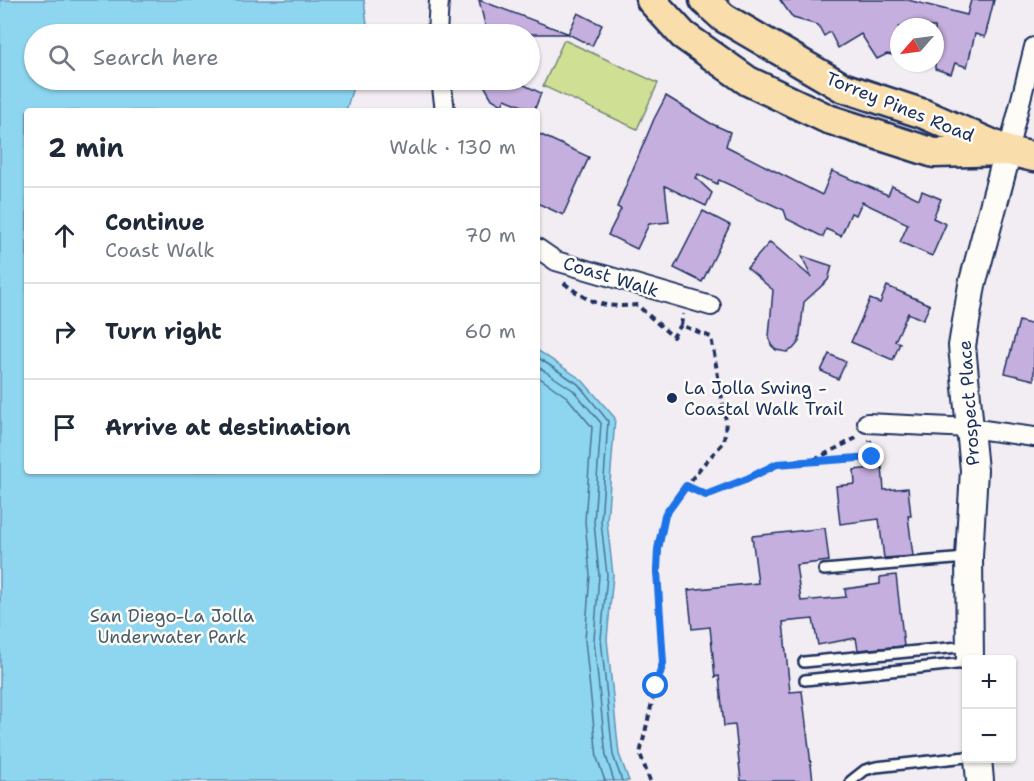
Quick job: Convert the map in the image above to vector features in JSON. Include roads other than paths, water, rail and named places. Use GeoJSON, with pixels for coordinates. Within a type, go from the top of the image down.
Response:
{"type":"FeatureCollection","features":[{"type":"Feature","properties":{"kind":"main road","name":"Torrey Pines Road"},"geometry":{"type":"LineString","coordinates":[[651,0],[682,35],[748,81],[828,119],[934,153],[1021,154]]}},
{"type":"Feature","properties":{"kind":"main road","name":"Torrey Pines Road"},"geometry":{"type":"LineString","coordinates":[[704,0],[724,18],[842,87],[924,114],[1021,154]]}},
{"type":"Feature","properties":{"kind":"main road","name":"Prospect Place"},"geometry":{"type":"LineString","coordinates":[[968,655],[969,557],[974,470],[962,346],[972,285],[1021,154]]}},
{"type":"Feature","properties":{"kind":"main road"},"geometry":{"type":"LineString","coordinates":[[978,763],[980,781]]}},
{"type":"Feature","properties":{"kind":"street"},"geometry":{"type":"LineString","coordinates":[[438,24],[439,0]]}},
{"type":"Feature","properties":{"kind":"street","name":"Prospect Place"},"geometry":{"type":"LineString","coordinates":[[1021,154],[1034,47]]}},
{"type":"Feature","properties":{"kind":"street"},"geometry":{"type":"LineString","coordinates":[[443,90],[446,108]]}},
{"type":"Feature","properties":{"kind":"street","name":"Coast Walk"},"geometry":{"type":"LineString","coordinates":[[540,250],[556,261],[711,306]]}},
{"type":"Feature","properties":{"kind":"street"},"geometry":{"type":"LineString","coordinates":[[868,427],[970,428],[1034,437]]}},
{"type":"Feature","properties":{"kind":"lane"},"geometry":{"type":"LineString","coordinates":[[824,570],[969,557]]}},
{"type":"Feature","properties":{"kind":"lane"},"geometry":{"type":"LineString","coordinates":[[804,662],[962,656]]}},
{"type":"Feature","properties":{"kind":"lane"},"geometry":{"type":"LineString","coordinates":[[805,680],[962,657]]}},
{"type":"Feature","properties":{"kind":"lane"},"geometry":{"type":"LineString","coordinates":[[851,781],[865,770],[876,767],[962,757]]}},
{"type":"Feature","properties":{"kind":"water","name":"San Diego-La Jolla Underwater Park"},"geometry":{"type":"Polygon","coordinates":[[[0,0],[364,0],[367,24],[24,24],[24,90],[352,90],[347,108],[24,108],[24,474],[540,474],[540,352],[582,380],[615,418],[607,522],[613,575],[607,639],[619,754],[629,781],[0,781],[0,0]]]}},
{"type":"Feature","properties":{"kind":"place","name":"La Jolla Swing - Coastal Walk Trail"},"geometry":{"type":"Point","coordinates":[672,398]}}]}
